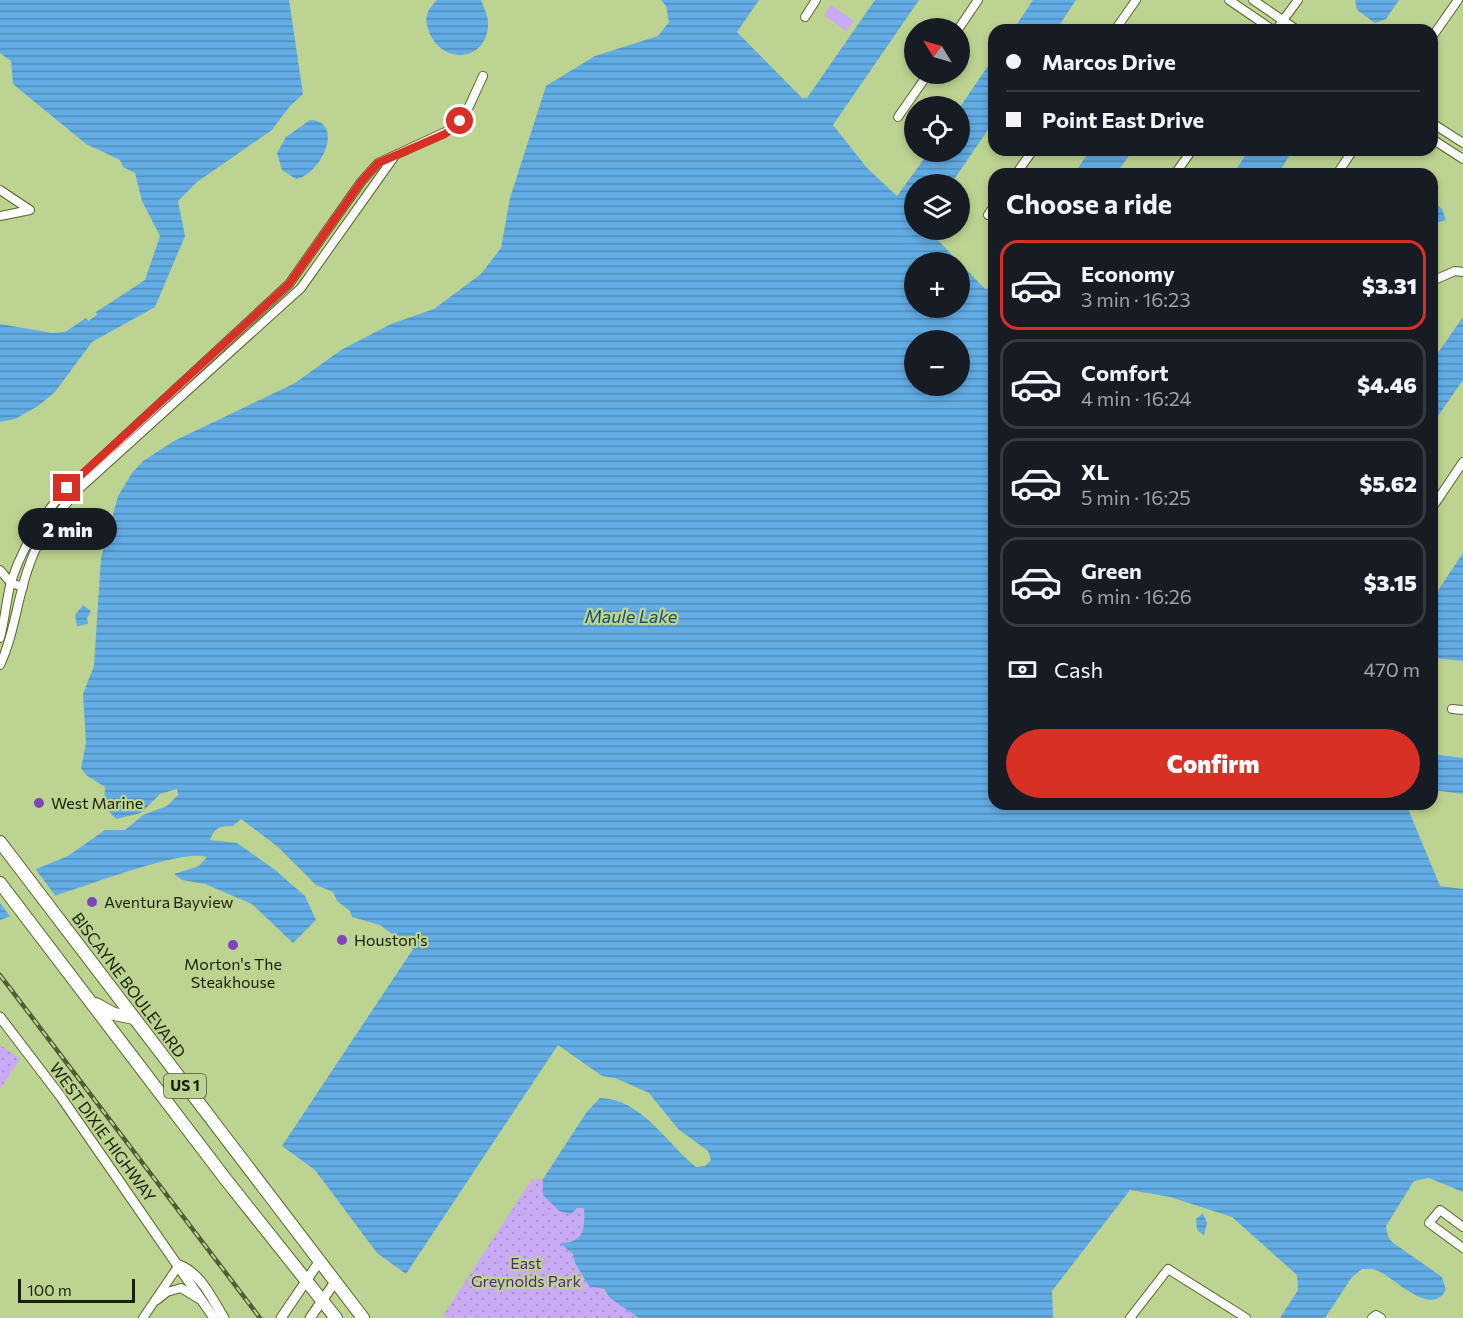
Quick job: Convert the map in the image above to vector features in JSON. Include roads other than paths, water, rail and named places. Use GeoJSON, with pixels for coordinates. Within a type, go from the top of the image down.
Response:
{"type":"FeatureCollection","features":[{"type":"Feature","properties":{"kind":"main road","name":"BISCAYNE BOULEVARD"},"geometry":{"type":"LineString","coordinates":[[0,842],[363,1318]]}},
{"type":"Feature","properties":{"kind":"main road","name":"US 1"},"geometry":{"type":"LineString","coordinates":[[0,883],[336,1318]]}},
{"type":"Feature","properties":{"kind":"main road"},"geometry":{"type":"LineString","coordinates":[[87,998],[114,1014],[134,1018]]}},
{"type":"Feature","properties":{"kind":"street"},"geometry":{"type":"LineString","coordinates":[[805,17],[816,0]]}},
{"type":"Feature","properties":{"kind":"street"},"geometry":{"type":"LineString","coordinates":[[966,18],[978,0]]}},
{"type":"Feature","properties":{"kind":"street"},"geometry":{"type":"LineString","coordinates":[[1119,24],[1136,0]]}},
{"type":"Feature","properties":{"kind":"street"},"geometry":{"type":"LineString","coordinates":[[1229,0],[1265,24]]}},
{"type":"Feature","properties":{"kind":"street"},"geometry":{"type":"LineString","coordinates":[[1253,0],[1288,24]]}},
{"type":"Feature","properties":{"kind":"street"},"geometry":{"type":"LineString","coordinates":[[1280,24],[1298,0]]}},
{"type":"Feature","properties":{"kind":"street"},"geometry":{"type":"LineString","coordinates":[[1438,28],[1458,0]]}},
{"type":"Feature","properties":{"kind":"street"},"geometry":{"type":"LineString","coordinates":[[0,638],[11,583],[38,526],[67,488],[289,284],[368,173],[378,163],[452,129],[467,111],[483,76]]}},
{"type":"Feature","properties":{"kind":"street"},"geometry":{"type":"LineString","coordinates":[[898,117],[921,84]]}},
{"type":"Feature","properties":{"kind":"street"},"geometry":{"type":"LineString","coordinates":[[1438,127],[1463,143]]}},
{"type":"Feature","properties":{"kind":"street"},"geometry":{"type":"LineString","coordinates":[[1438,143],[1463,159]]}},
{"type":"Feature","properties":{"kind":"street"},"geometry":{"type":"LineString","coordinates":[[0,665],[12,634],[23,586],[39,541],[67,502],[301,288],[394,157]]}},
{"type":"Feature","properties":{"kind":"street"},"geometry":{"type":"LineString","coordinates":[[0,190],[30,210],[0,216]]}},
{"type":"Feature","properties":{"kind":"street"},"geometry":{"type":"LineString","coordinates":[[1438,278],[1455,271],[1463,272]]}},
{"type":"Feature","properties":{"kind":"street"},"geometry":{"type":"LineString","coordinates":[[1438,499],[1463,462]]}},
{"type":"Feature","properties":{"kind":"street"},"geometry":{"type":"LineString","coordinates":[[0,570],[11,583],[23,586]]}},
{"type":"Feature","properties":{"kind":"street"},"geometry":{"type":"LineString","coordinates":[[1452,709],[1463,710]]}},
{"type":"Feature","properties":{"kind":"street","name":"WEST DIXIE HIGHWAY"},"geometry":{"type":"LineString","coordinates":[[0,1017],[180,1265],[214,1318]]}},
{"type":"Feature","properties":{"kind":"street"},"geometry":{"type":"LineString","coordinates":[[1463,1227],[1440,1210],[1429,1222],[1463,1248]]}},
{"type":"Feature","properties":{"kind":"street"},"geometry":{"type":"LineString","coordinates":[[281,1318],[319,1262]]}},
{"type":"Feature","properties":{"kind":"street"},"geometry":{"type":"LineString","coordinates":[[143,1318],[180,1265]]}},
{"type":"Feature","properties":{"kind":"street","name":"WEST DIXIE HIGHWAY"},"geometry":{"type":"LineString","coordinates":[[180,1265],[189,1269],[204,1285],[224,1318]]}},
{"type":"Feature","properties":{"kind":"street"},"geometry":{"type":"LineString","coordinates":[[1130,1318],[1168,1269],[1246,1318]]}},
{"type":"Feature","properties":{"kind":"street"},"geometry":{"type":"LineString","coordinates":[[310,1318],[335,1282]]}},
{"type":"Feature","properties":{"kind":"street"},"geometry":{"type":"LineString","coordinates":[[153,1302],[167,1292],[181,1288],[202,1301]]}},
{"type":"Feature","properties":{"kind":"street"},"geometry":{"type":"LineString","coordinates":[[1372,1318],[1376,1315],[1381,1318]]}},
{"type":"Feature","properties":{"kind":"water"},"geometry":{"type":"Polygon","coordinates":[[[0,0],[289,0],[303,94],[289,107],[272,130],[197,182],[178,201],[185,236],[155,307],[92,342],[55,392],[38,406],[15,419],[0,422],[0,324],[52,333],[65,332],[86,318],[88,321],[97,315],[96,312],[145,280],[160,236],[142,201],[135,173],[123,167],[120,160],[86,144],[13,84],[11,61],[0,53],[0,0]]]}},
{"type":"Feature","properties":{"kind":"water"},"geometry":{"type":"Polygon","coordinates":[[[437,0],[481,0],[488,27],[485,39],[478,48],[461,55],[451,54],[441,49],[427,24],[429,10],[437,0]]]}},
{"type":"Feature","properties":{"kind":"water","name":"Maule Lake"},"geometry":{"type":"Polygon","coordinates":[[[661,0],[759,0],[737,32],[802,98],[807,98],[875,0],[919,0],[907,18],[904,18],[904,22],[833,125],[867,168],[897,196],[904,186],[904,240],[938,240],[949,252],[904,252],[904,318],[970,318],[970,273],[985,289],[988,288],[988,810],[1408,810],[1440,886],[1463,889],[1463,1192],[1429,1178],[1414,1181],[1386,1226],[1392,1242],[1442,1277],[1446,1290],[1439,1298],[1431,1300],[1422,1298],[1376,1270],[1362,1269],[1352,1277],[1325,1318],[1280,1318],[1298,1290],[1297,1275],[1232,1217],[1170,1197],[1130,1190],[1052,1291],[1053,1318],[639,1318],[610,1298],[604,1289],[589,1286],[575,1263],[573,1254],[560,1243],[574,1240],[581,1233],[584,1208],[577,1208],[571,1214],[559,1211],[543,1195],[543,1179],[586,1113],[600,1098],[615,1100],[641,1114],[696,1167],[705,1166],[711,1160],[708,1151],[678,1129],[649,1093],[615,1078],[602,1076],[558,1045],[406,1274],[377,1253],[315,1170],[282,1146],[413,949],[380,925],[352,917],[350,911],[337,901],[333,892],[316,885],[278,847],[241,819],[233,826],[219,828],[210,840],[237,843],[274,869],[305,896],[316,920],[293,943],[252,904],[205,884],[182,880],[174,874],[199,866],[207,857],[195,856],[157,863],[113,876],[52,897],[0,920],[0,891],[24,874],[68,856],[105,830],[125,830],[143,815],[167,806],[178,795],[177,789],[160,794],[141,813],[116,819],[104,806],[105,787],[86,775],[81,768],[86,743],[83,694],[94,666],[101,558],[118,496],[132,473],[143,461],[174,441],[295,383],[341,350],[391,324],[434,309],[481,274],[501,248],[510,198],[546,86],[595,56],[658,36],[669,22],[666,6],[661,0]]]}},
{"type":"Feature","properties":{"kind":"water"},"geometry":{"type":"Polygon","coordinates":[[[1033,0],[1076,0],[1060,24],[1017,24],[1033,0]]]}},
{"type":"Feature","properties":{"kind":"water"},"geometry":{"type":"Polygon","coordinates":[[[1355,0],[1399,0],[1386,19],[1375,23],[1357,10],[1355,0]]]}},
{"type":"Feature","properties":{"kind":"water","name":"Maule Lake"},"geometry":{"type":"Polygon","coordinates":[[[988,66],[988,130],[970,156],[970,96],[967,96],[988,66]]]}},
{"type":"Feature","properties":{"kind":"water"},"geometry":{"type":"Polygon","coordinates":[[[310,120],[321,123],[326,129],[328,138],[326,148],[314,168],[306,175],[296,179],[282,170],[277,153],[286,137],[310,120]]]}},
{"type":"Feature","properties":{"kind":"water"},"geometry":{"type":"Polygon","coordinates":[[[1086,156],[1129,156],[1120,168],[1078,168],[1086,156]]]}},
{"type":"Feature","properties":{"kind":"water"},"geometry":{"type":"Polygon","coordinates":[[[1245,156],[1289,156],[1282,168],[1237,168],[1245,156]]]}},
{"type":"Feature","properties":{"kind":"water","name":"Maule Lake"},"geometry":{"type":"Polygon","coordinates":[[[922,162],[966,162],[958,174],[913,174],[922,162]]]}},
{"type":"Feature","properties":{"kind":"water"},"geometry":{"type":"Polygon","coordinates":[[[1438,205],[1442,209],[1446,220],[1438,222],[1438,205]]]}},
{"type":"Feature","properties":{"kind":"water"},"geometry":{"type":"Polygon","coordinates":[[[1463,317],[1463,380],[1438,416],[1438,353],[1463,317]]]}},
{"type":"Feature","properties":{"kind":"water"},"geometry":{"type":"Polygon","coordinates":[[[1463,553],[1463,661],[1438,658],[1438,590],[1463,553]]]}},
{"type":"Feature","properties":{"kind":"water"},"geometry":{"type":"Polygon","coordinates":[[[83,605],[91,611],[87,618],[88,624],[77,626],[75,615],[83,605]]]}},
{"type":"Feature","properties":{"kind":"water"},"geometry":{"type":"Polygon","coordinates":[[[1438,755],[1463,758],[1463,794],[1438,791],[1438,755]]]}},
{"type":"Feature","properties":{"kind":"water"},"geometry":{"type":"Polygon","coordinates":[[[1203,1213],[1207,1223],[1204,1235],[1197,1230],[1196,1219],[1203,1213]]]}},
{"type":"Feature","properties":{"kind":"railway"},"geometry":{"type":"LineString","coordinates":[[0,975],[260,1318]]}},
{"type":"Feature","properties":{"kind":"place","name":"West Marine"},"geometry":{"type":"Point","coordinates":[39,803]}},
{"type":"Feature","properties":{"kind":"place","name":"Aventura Bayview"},"geometry":{"type":"Point","coordinates":[92,902]}},
{"type":"Feature","properties":{"kind":"place","name":"Houston's"},"geometry":{"type":"Point","coordinates":[342,940]}},
{"type":"Feature","properties":{"kind":"place","name":"Morton's The Steakhouse"},"geometry":{"type":"Point","coordinates":[233,945]}},
{"type":"Feature","properties":{"kind":"park label","name":"East Greynolds Park"},"geometry":{"type":"Point","coordinates":[526,1272]}}]}
